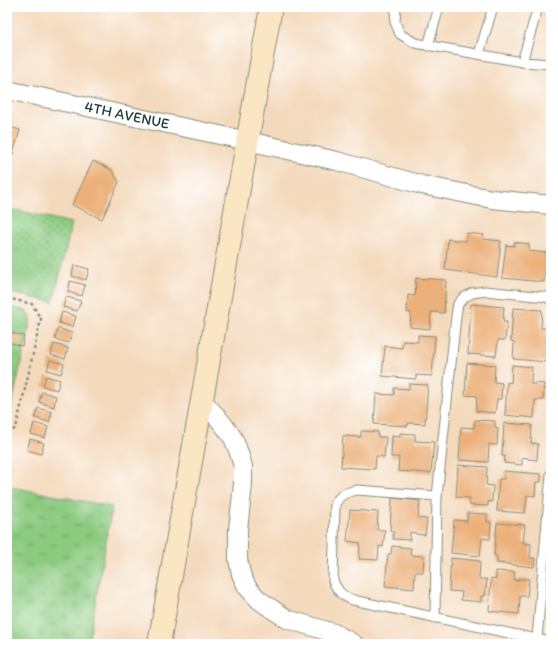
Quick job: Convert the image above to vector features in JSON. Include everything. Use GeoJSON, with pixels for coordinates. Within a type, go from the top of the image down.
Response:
{"type":"FeatureCollection","features":[{"type":"Feature","properties":{"kind":"main road"},"geometry":{"type":"LineString","coordinates":[[159,644],[271,7]]}},
{"type":"Feature","properties":{"kind":"street","name":"4TH AVENUE"},"geometry":{"type":"LineString","coordinates":[[7,90],[337,161],[422,185],[492,199],[551,205]]}},
{"type":"Feature","properties":{"kind":"street"},"geometry":{"type":"LineString","coordinates":[[202,400],[233,438],[243,466],[243,484],[238,530],[238,559],[241,574],[247,587],[259,600],[287,619],[334,633],[354,644]]}},
{"type":"Feature","properties":{"kind":"lane"},"geometry":{"type":"LineString","coordinates":[[396,7],[395,22],[400,34],[415,44],[522,62],[551,64]]}},
{"type":"Feature","properties":{"kind":"lane"},"geometry":{"type":"LineString","coordinates":[[428,46],[439,7]]}},
{"type":"Feature","properties":{"kind":"lane"},"geometry":{"type":"LineString","coordinates":[[478,54],[492,7]]}},
{"type":"Feature","properties":{"kind":"lane"},"geometry":{"type":"LineString","coordinates":[[522,62],[538,7]]}},
{"type":"Feature","properties":{"kind":"lane"},"geometry":{"type":"LineString","coordinates":[[435,618],[437,496],[458,304],[463,298],[472,293],[485,291],[546,297],[551,300]]}},
{"type":"Feature","properties":{"kind":"lane"},"geometry":{"type":"LineString","coordinates":[[536,639],[551,474]]}},
{"type":"Feature","properties":{"kind":"lane"},"geometry":{"type":"LineString","coordinates":[[437,496],[357,490],[339,497],[335,504],[333,582],[337,589],[343,596],[353,600],[551,642]]}},
{"type":"Feature","properties":{"kind":"path"},"geometry":{"type":"LineString","coordinates":[[7,298],[32,304],[40,319],[16,428],[7,434]]}},
{"type":"Feature","properties":{"kind":"green space"},"geometry":{"type":"Polygon","coordinates":[[[7,208],[72,223],[53,302],[7,292],[7,208]]]}},
{"type":"Feature","properties":{"kind":"green space"},"geometry":{"type":"Polygon","coordinates":[[[7,306],[26,311],[31,319],[8,422],[7,422],[7,306]]]}},
{"type":"Feature","properties":{"kind":"green space"},"geometry":{"type":"Polygon","coordinates":[[[7,486],[112,507],[88,644],[7,644],[7,486]]]}},
{"type":"Feature","properties":{"kind":"building"},"geometry":{"type":"Polygon","coordinates":[[[7,126],[20,130],[13,154],[10,153],[7,162],[7,126]]]}},
{"type":"Feature","properties":{"kind":"building"},"geometry":{"type":"Polygon","coordinates":[[[93,161],[112,170],[119,182],[102,219],[72,205],[93,161]]]}},
{"type":"Feature","properties":{"kind":"building"},"geometry":{"type":"Polygon","coordinates":[[[7,167],[12,169],[7,186],[7,167]]]}},
{"type":"Feature","properties":{"kind":"building"},"geometry":{"type":"Polygon","coordinates":[[[467,233],[484,235],[483,239],[501,241],[497,277],[445,270],[448,239],[466,241],[467,233]]]}},
{"type":"Feature","properties":{"kind":"building"},"geometry":{"type":"Polygon","coordinates":[[[514,242],[529,244],[529,251],[547,253],[544,282],[502,278],[506,245],[514,246],[514,242]]]}},
{"type":"Feature","properties":{"kind":"building"},"geometry":{"type":"Polygon","coordinates":[[[74,265],[89,269],[86,280],[72,276],[74,265]]]}},
{"type":"Feature","properties":{"kind":"building"},"geometry":{"type":"Polygon","coordinates":[[[416,278],[446,280],[444,313],[431,312],[430,329],[410,327],[411,313],[407,312],[408,295],[415,296],[416,278]]]}},
{"type":"Feature","properties":{"kind":"building"},"geometry":{"type":"Polygon","coordinates":[[[70,281],[85,285],[82,296],[68,292],[70,281]]]}},
{"type":"Feature","properties":{"kind":"building"},"geometry":{"type":"Polygon","coordinates":[[[66,297],[81,301],[77,311],[63,307],[66,297]]]}},
{"type":"Feature","properties":{"kind":"building"},"geometry":{"type":"Polygon","coordinates":[[[471,304],[504,307],[503,322],[507,322],[505,340],[498,340],[496,356],[468,354],[471,304]]]}},
{"type":"Feature","properties":{"kind":"building"},"geometry":{"type":"Polygon","coordinates":[[[513,308],[542,310],[541,328],[548,328],[548,362],[513,359],[514,342],[511,341],[513,308]]]}},
{"type":"Feature","properties":{"kind":"building"},"geometry":{"type":"Polygon","coordinates":[[[62,312],[76,316],[73,327],[59,323],[62,312]]]}},
{"type":"Feature","properties":{"kind":"building"},"geometry":{"type":"Polygon","coordinates":[[[58,328],[72,333],[69,343],[55,339],[58,328]]]}},
{"type":"Feature","properties":{"kind":"building"},"geometry":{"type":"Polygon","coordinates":[[[8,332],[24,336],[22,346],[7,342],[8,332]]]}},
{"type":"Feature","properties":{"kind":"building"},"geometry":{"type":"Polygon","coordinates":[[[418,335],[435,336],[432,376],[416,375],[416,379],[382,376],[385,346],[402,348],[403,341],[418,342],[418,335]]]}},
{"type":"Feature","properties":{"kind":"building"},"geometry":{"type":"Polygon","coordinates":[[[54,344],[68,348],[65,359],[51,355],[54,344]]]}},
{"type":"Feature","properties":{"kind":"building"},"geometry":{"type":"Polygon","coordinates":[[[50,360],[64,364],[61,374],[47,370],[50,360]]]}},
{"type":"Feature","properties":{"kind":"building"},"geometry":{"type":"Polygon","coordinates":[[[467,363],[495,365],[494,382],[502,383],[501,399],[497,399],[495,413],[476,411],[477,396],[465,395],[467,363]]]}},
{"type":"Feature","properties":{"kind":"building"},"geometry":{"type":"Polygon","coordinates":[[[512,365],[532,367],[531,384],[544,384],[543,400],[535,400],[534,418],[505,415],[507,382],[511,383],[512,365]]]}},
{"type":"Feature","properties":{"kind":"building"},"geometry":{"type":"Polygon","coordinates":[[[46,376],[60,380],[57,390],[43,386],[46,376]]]}},
{"type":"Feature","properties":{"kind":"building"},"geometry":{"type":"Polygon","coordinates":[[[409,384],[428,385],[425,424],[408,423],[408,426],[374,424],[376,394],[394,395],[394,388],[409,389],[409,384]]]}},
{"type":"Feature","properties":{"kind":"building"},"geometry":{"type":"Polygon","coordinates":[[[42,392],[56,396],[54,407],[39,402],[42,392]]]}},
{"type":"Feature","properties":{"kind":"building"},"geometry":{"type":"Polygon","coordinates":[[[38,408],[52,412],[49,422],[35,418],[38,408]]]}},
{"type":"Feature","properties":{"kind":"building"},"geometry":{"type":"Polygon","coordinates":[[[475,420],[495,421],[495,427],[498,428],[497,445],[489,444],[488,462],[459,460],[461,427],[474,428],[475,420]]]}},
{"type":"Feature","properties":{"kind":"building"},"geometry":{"type":"Polygon","coordinates":[[[34,423],[48,427],[45,438],[31,434],[34,423]]]}},
{"type":"Feature","properties":{"kind":"building"},"geometry":{"type":"Polygon","coordinates":[[[504,423],[532,425],[531,443],[538,444],[537,460],[522,457],[522,465],[504,463],[505,456],[502,456],[504,423]]]}},
{"type":"Feature","properties":{"kind":"building"},"geometry":{"type":"Polygon","coordinates":[[[361,431],[378,432],[378,437],[386,437],[384,457],[376,456],[375,469],[341,467],[343,436],[361,437],[361,431]]]}},
{"type":"Feature","properties":{"kind":"building"},"geometry":{"type":"Polygon","coordinates":[[[400,433],[415,434],[415,441],[434,442],[431,473],[398,471],[399,457],[391,457],[392,436],[400,437],[400,433]]]}},
{"type":"Feature","properties":{"kind":"building"},"geometry":{"type":"Polygon","coordinates":[[[30,439],[44,443],[41,454],[27,450],[30,439]]]}},
{"type":"Feature","properties":{"kind":"building"},"geometry":{"type":"Polygon","coordinates":[[[458,465],[487,467],[486,485],[493,486],[492,502],[488,501],[488,506],[469,505],[470,498],[456,497],[458,465]]]}},
{"type":"Feature","properties":{"kind":"building"},"geometry":{"type":"Polygon","coordinates":[[[504,471],[541,474],[541,482],[536,482],[535,496],[527,495],[525,513],[497,511],[499,479],[504,479],[504,471]]]}},
{"type":"Feature","properties":{"kind":"building"},"geometry":{"type":"Polygon","coordinates":[[[392,498],[420,501],[418,518],[427,519],[425,535],[410,532],[410,540],[393,539],[393,531],[390,531],[392,498]]]}},
{"type":"Feature","properties":{"kind":"building"},"geometry":{"type":"Polygon","coordinates":[[[350,510],[378,512],[377,530],[385,530],[383,547],[379,546],[378,560],[359,559],[360,543],[347,541],[350,510]]]}},
{"type":"Feature","properties":{"kind":"building"},"geometry":{"type":"Polygon","coordinates":[[[467,513],[487,514],[487,522],[491,522],[490,539],[482,538],[480,556],[451,553],[454,520],[467,521],[467,513]]]}},
{"type":"Feature","properties":{"kind":"building"},"geometry":{"type":"Polygon","coordinates":[[[497,523],[525,525],[523,543],[531,544],[530,558],[535,558],[534,567],[497,563],[497,556],[494,556],[497,523]]]}},
{"type":"Feature","properties":{"kind":"building"},"geometry":{"type":"Polygon","coordinates":[[[392,546],[411,548],[410,555],[424,556],[423,572],[415,572],[414,589],[385,586],[388,554],[391,554],[392,546]]]}},
{"type":"Feature","properties":{"kind":"building"},"geometry":{"type":"Polygon","coordinates":[[[451,558],[480,561],[479,579],[487,579],[485,596],[481,596],[481,602],[461,600],[462,592],[449,591],[451,558]]]}},
{"type":"Feature","properties":{"kind":"building"},"geometry":{"type":"Polygon","coordinates":[[[496,571],[515,572],[514,580],[518,581],[518,579],[529,579],[527,596],[520,596],[519,614],[489,611],[491,578],[496,579],[496,571]]]}}]}
